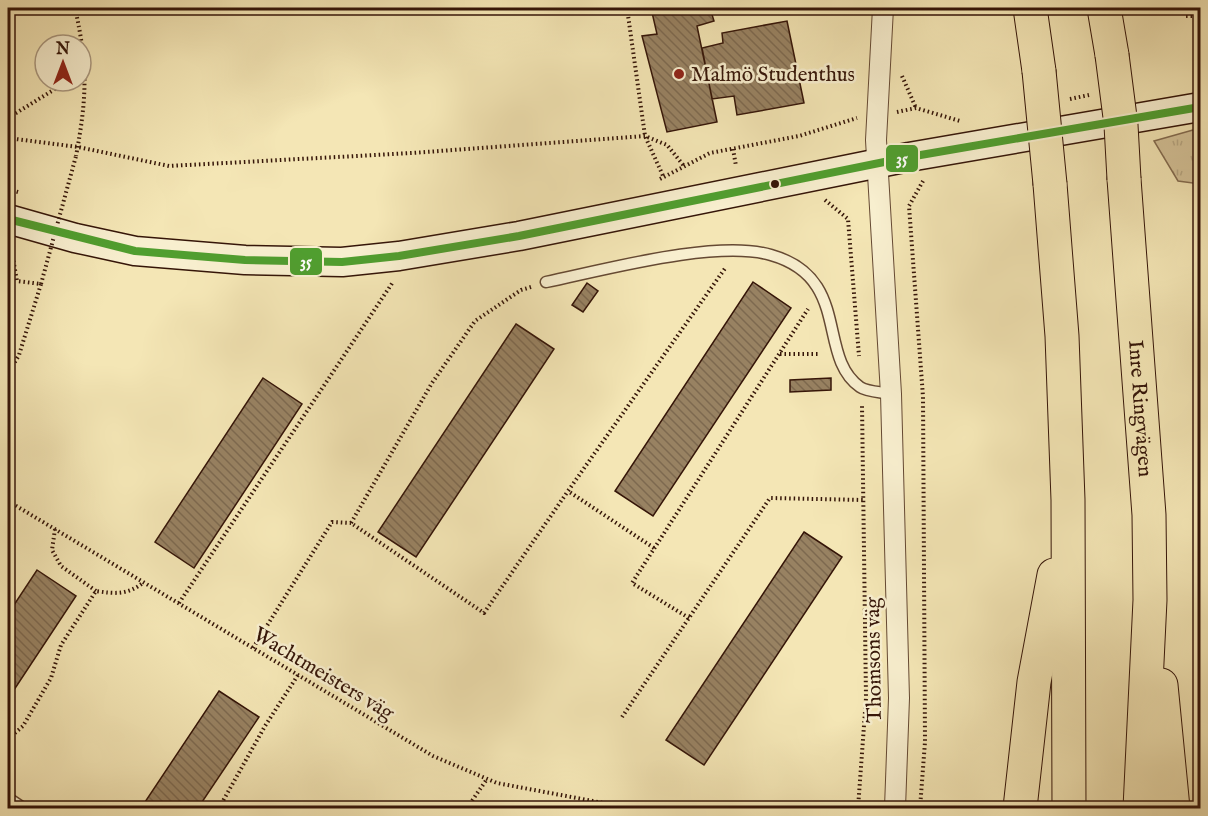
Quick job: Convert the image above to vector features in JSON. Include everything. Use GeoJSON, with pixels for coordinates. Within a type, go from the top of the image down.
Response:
{"type":"FeatureCollection","features":[{"type":"Feature","properties":{"kind":"highway"},"geometry":{"type":"LineString","coordinates":[[1030,8],[1039,70],[1062,336],[1068,500],[1070,794]]}},
{"type":"Feature","properties":{"kind":"highway","name":"Inre Ringvägen"},"geometry":{"type":"LineString","coordinates":[[1104,8],[1121,125],[1149,515],[1150,600],[1141,793]]}},
{"type":"Feature","properties":{"kind":"highway"},"geometry":{"type":"LineString","coordinates":[[1020,808],[1034,682],[1068,500]]}},
{"type":"Feature","properties":{"kind":"highway"},"geometry":{"type":"LineString","coordinates":[[1150,600],[1173,796]]}},
{"type":"Feature","properties":{"kind":"street","name":"Thomsons väg"},"geometry":{"type":"LineString","coordinates":[[883,8],[876,140],[891,394],[898,698],[895,808]]}},
{"type":"Feature","properties":{"kind":"street"},"geometry":{"type":"LineString","coordinates":[[8,219],[75,238],[135,251],[189,256],[342,262],[399,256],[519,236],[661,194],[823,177],[878,164],[1200,107]]}},
{"type":"Feature","properties":{"kind":"lane"},"geometry":{"type":"LineString","coordinates":[[546,282],[667,258],[738,249],[772,255],[803,270],[821,289],[845,372],[861,388],[891,394]]}},
{"type":"Feature","properties":{"kind":"lane"},"geometry":{"type":"LineString","coordinates":[[8,798],[23,808]]}},
{"type":"Feature","properties":{"kind":"path"},"geometry":{"type":"LineString","coordinates":[[75,8],[81,33]]}},
{"type":"Feature","properties":{"kind":"path"},"geometry":{"type":"LineString","coordinates":[[627,8],[645,136],[664,177],[661,194]]}},
{"type":"Feature","properties":{"kind":"path"},"geometry":{"type":"LineString","coordinates":[[1182,8],[1186,16],[1200,16]]}},
{"type":"Feature","properties":{"kind":"path"},"geometry":{"type":"LineString","coordinates":[[8,118],[49,93]]}},
{"type":"Feature","properties":{"kind":"path"},"geometry":{"type":"LineString","coordinates":[[8,374],[19,355],[41,284],[76,156],[86,93]]}},
{"type":"Feature","properties":{"kind":"path"},"geometry":{"type":"LineString","coordinates":[[664,177],[710,153],[799,136],[860,117]]}},
{"type":"Feature","properties":{"kind":"path"},"geometry":{"type":"LineString","coordinates":[[8,138],[78,147],[169,166],[401,154],[645,136],[667,145],[684,166]]}},
{"type":"Feature","properties":{"kind":"path"},"geometry":{"type":"LineString","coordinates":[[661,194],[664,177]]}},
{"type":"Feature","properties":{"kind":"path"},"geometry":{"type":"LineString","coordinates":[[920,808],[925,742],[923,398],[909,206],[924,180]]}},
{"type":"Feature","properties":{"kind":"path"},"geometry":{"type":"LineString","coordinates":[[8,189],[19,192]]}},
{"type":"Feature","properties":{"kind":"path"},"geometry":{"type":"LineString","coordinates":[[814,201],[824,199],[848,219],[861,388],[866,698],[858,808]]}},
{"type":"Feature","properties":{"kind":"path"},"geometry":{"type":"LineString","coordinates":[[52,203],[64,206]]}},
{"type":"Feature","properties":{"kind":"path"},"geometry":{"type":"LineString","coordinates":[[8,246],[11,247],[17,281],[41,284]]}},
{"type":"Feature","properties":{"kind":"path"},"geometry":{"type":"LineString","coordinates":[[253,648],[332,522],[351,523],[484,613],[738,249]]}},
{"type":"Feature","properties":{"kind":"path"},"geometry":{"type":"LineString","coordinates":[[179,603],[394,280],[399,256]]}},
{"type":"Feature","properties":{"kind":"path"},"geometry":{"type":"LineString","coordinates":[[351,523],[432,383],[475,321],[521,290],[546,282]]}},
{"type":"Feature","properties":{"kind":"path"},"geometry":{"type":"LineString","coordinates":[[689,618],[632,583],[821,289]]}},
{"type":"Feature","properties":{"kind":"path"},"geometry":{"type":"LineString","coordinates":[[779,354],[840,354]]}},
{"type":"Feature","properties":{"kind":"path"},"geometry":{"type":"LineString","coordinates":[[568,491],[654,548]]}},
{"type":"Feature","properties":{"kind":"path"},"geometry":{"type":"LineString","coordinates":[[622,717],[770,498],[864,500]]}},
{"type":"Feature","properties":{"kind":"path","name":"Wachtmeisters väg"},"geometry":{"type":"LineString","coordinates":[[8,501],[433,756],[487,779],[560,796],[649,808]]}},
{"type":"Feature","properties":{"kind":"path"},"geometry":{"type":"LineString","coordinates":[[55,529],[52,549],[61,566],[96,591],[115,594],[134,591],[144,582]]}},
{"type":"Feature","properties":{"kind":"path"},"geometry":{"type":"LineString","coordinates":[[8,740],[23,726],[51,678],[61,645],[96,591]]}},
{"type":"Feature","properties":{"kind":"path"},"geometry":{"type":"LineString","coordinates":[[219,808],[265,726],[298,675]]}},
{"type":"Feature","properties":{"kind":"path"},"geometry":{"type":"LineString","coordinates":[[467,808],[487,779]]}},
{"type":"Feature","properties":{"kind":"green space"},"geometry":{"type":"Polygon","coordinates":[[[1200,128],[1200,184],[1178,181],[1154,141],[1200,128]]]}},
{"type":"Feature","properties":{"kind":"building","name":"Malmö Studenthus"},"geometry":{"type":"Polygon","coordinates":[[[651,8],[710,8],[714,21],[697,26],[717,122],[667,132],[642,36],[657,34],[651,8]]]}},
{"type":"Feature","properties":{"kind":"building"},"geometry":{"type":"Polygon","coordinates":[[[787,21],[804,103],[737,115],[734,96],[712,99],[702,48],[723,43],[722,33],[787,21]]]}},
{"type":"Feature","properties":{"kind":"building"},"geometry":{"type":"Polygon","coordinates":[[[753,282],[791,308],[653,516],[615,491],[753,282]]]}},
{"type":"Feature","properties":{"kind":"building"},"geometry":{"type":"Polygon","coordinates":[[[587,283],[598,291],[583,312],[572,305],[587,283]]]}},
{"type":"Feature","properties":{"kind":"building"},"geometry":{"type":"Polygon","coordinates":[[[516,324],[554,349],[416,557],[378,532],[516,324]]]}},
{"type":"Feature","properties":{"kind":"building"},"geometry":{"type":"Polygon","coordinates":[[[263,378],[302,404],[194,568],[155,542],[263,378]]]}},
{"type":"Feature","properties":{"kind":"building"},"geometry":{"type":"Polygon","coordinates":[[[831,378],[831,390],[790,392],[790,380],[831,378]]]}},
{"type":"Feature","properties":{"kind":"building"},"geometry":{"type":"Polygon","coordinates":[[[804,532],[842,557],[704,765],[666,740],[804,532]]]}},
{"type":"Feature","properties":{"kind":"building"},"geometry":{"type":"Polygon","coordinates":[[[37,570],[76,596],[8,699],[8,614],[37,570]]]}},
{"type":"Feature","properties":{"kind":"building"},"geometry":{"type":"Polygon","coordinates":[[[219,691],[259,717],[198,808],[141,808],[219,691]]]}},
{"type":"Feature","properties":{"kind":"transit line","name":"35"},"geometry":{"type":"LineString","coordinates":[[8,219],[135,251],[245,260],[342,262],[399,256],[519,236],[909,157],[1200,107]]}},
{"type":"Feature","properties":{"kind":"place","name":"Malmö Studenthus"},"geometry":{"type":"Point","coordinates":[679,74]}}]}
